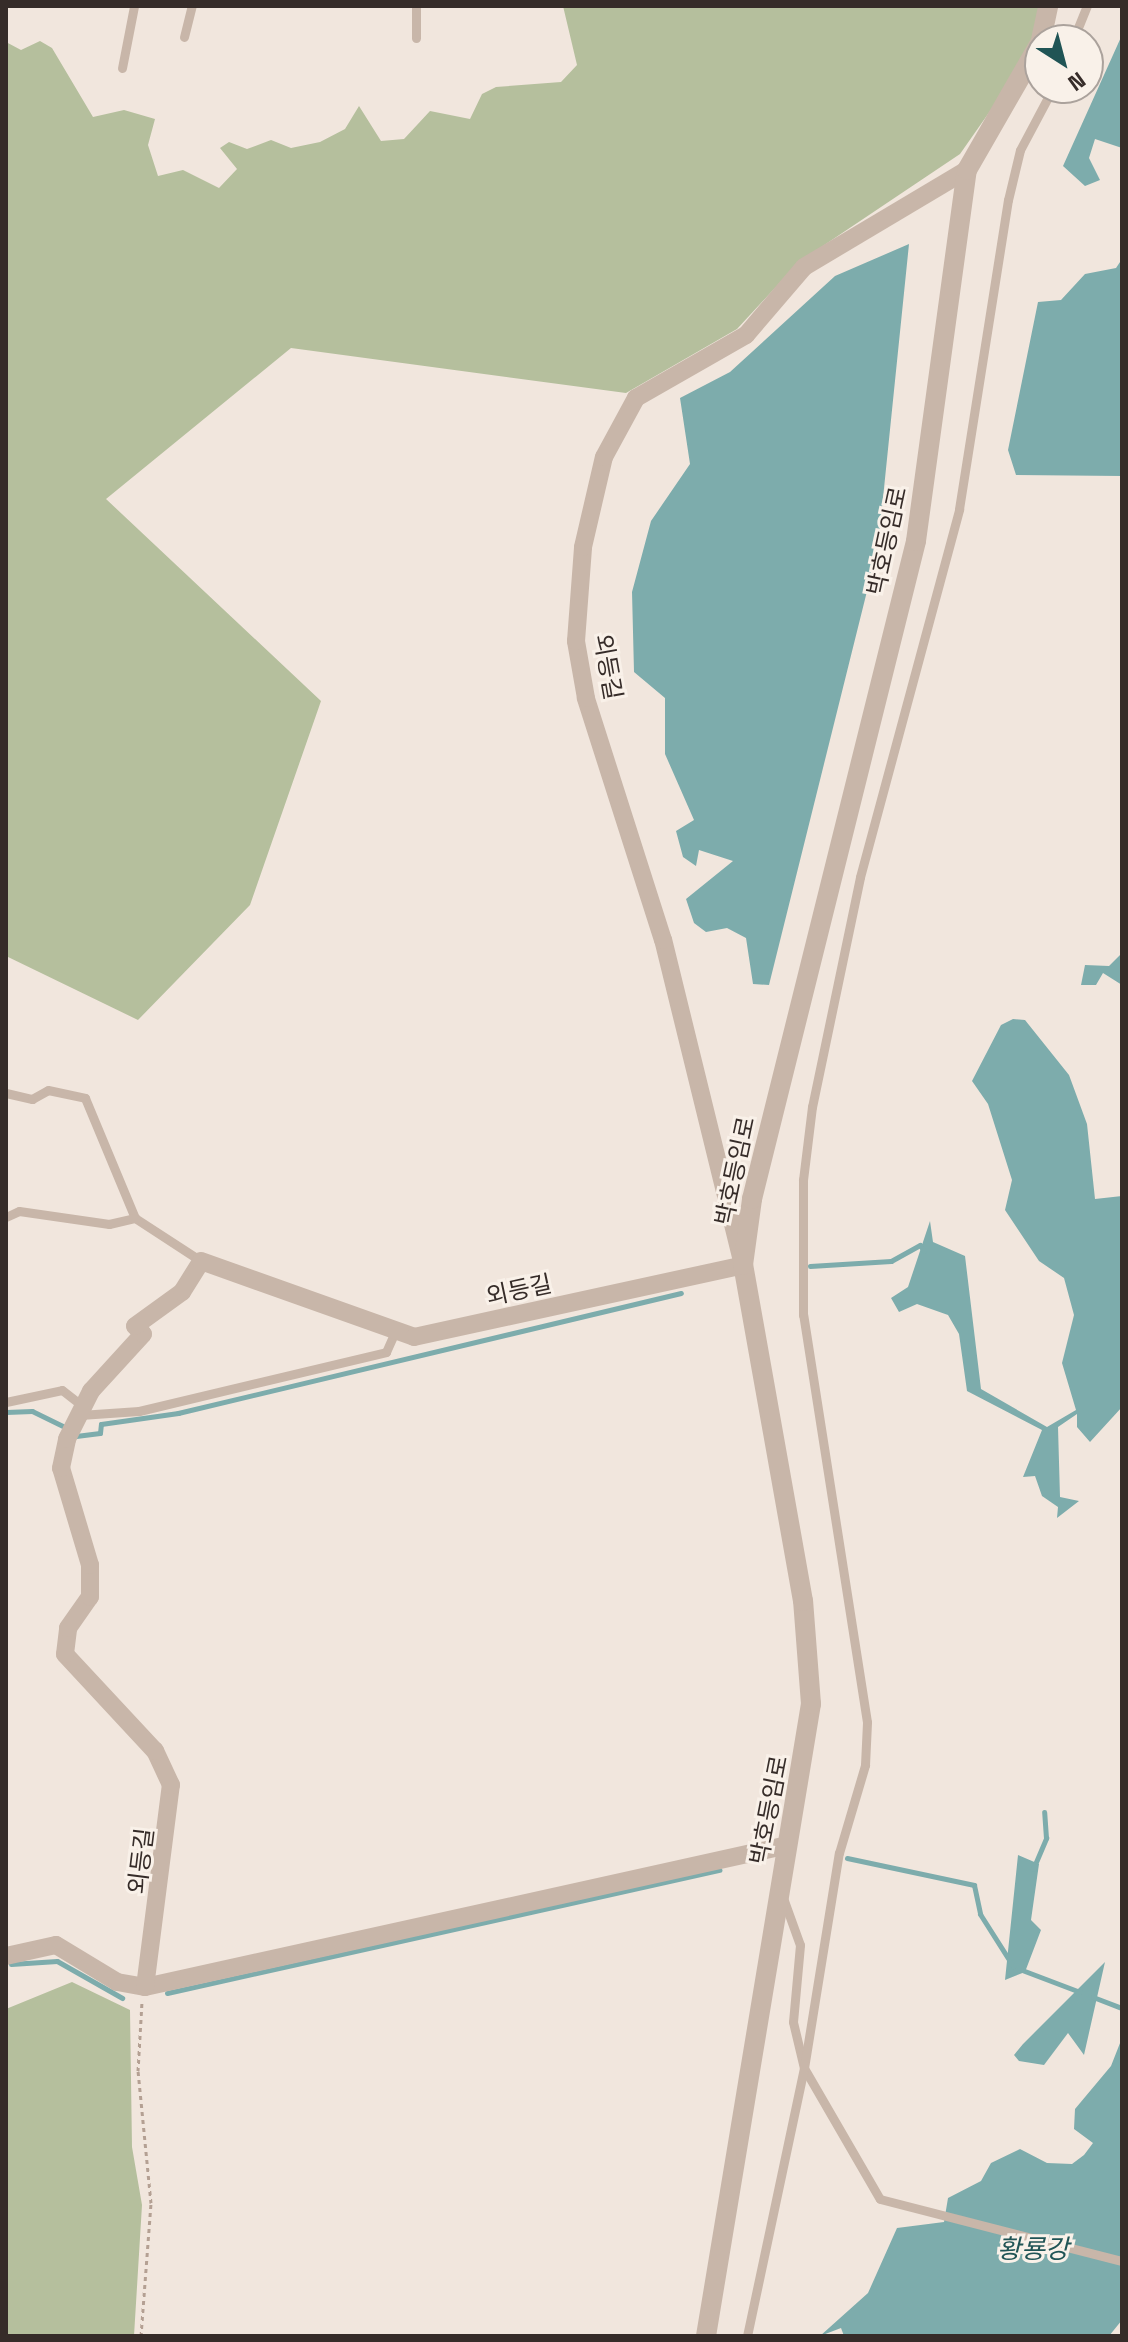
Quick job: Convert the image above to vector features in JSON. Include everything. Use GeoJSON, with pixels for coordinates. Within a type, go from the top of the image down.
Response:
{"type":"FeatureCollection","features":[{"type":"Feature","properties":{"kind":"street","name":"박호등임로"},"geometry":{"type":"LineString","coordinates":[[706,2336],[788,1845],[808,1752],[810,1653],[743,1265],[752,1199],[916,541],[967,170],[1024,71]]}},
{"type":"Feature","properties":{"kind":"street","name":"외등길"},"geometry":{"type":"LineString","coordinates":[[145,1987],[171,1785],[155,1751],[65,1654],[68,1628],[90,1597],[90,1565],[61,1468],[82,1411],[143,1334],[135,1326],[182,1292],[201,1261],[414,1337],[743,1265],[663,940],[586,698],[576,641],[583,547],[604,457],[636,398],[746,335],[804,267],[967,170]]}},
{"type":"Feature","properties":{"kind":"street"},"geometry":{"type":"LineString","coordinates":[[6,1956],[56,1945],[117,1982],[145,1987],[788,1845]]}},
{"type":"Feature","properties":{"kind":"lane"},"geometry":{"type":"LineString","coordinates":[[122,68],[134,6]]}},
{"type":"Feature","properties":{"kind":"lane"},"geometry":{"type":"LineString","coordinates":[[184,37],[192,6]]}},
{"type":"Feature","properties":{"kind":"lane"},"geometry":{"type":"LineString","coordinates":[[416,6],[416,38]]}},
{"type":"Feature","properties":{"kind":"lane"},"geometry":{"type":"LineString","coordinates":[[747,2336],[804,2068],[839,1853],[865,1765],[867,1722],[803,1315],[803,1180],[860,877],[959,509],[1008,200],[1020,150],[1044,104]]}},
{"type":"Feature","properties":{"kind":"lane"},"geometry":{"type":"LineString","coordinates":[[6,1093],[32,1099],[48,1090],[85,1098],[135,1218],[201,1261]]}},
{"type":"Feature","properties":{"kind":"lane"},"geometry":{"type":"LineString","coordinates":[[6,1217],[19,1211],[109,1224],[135,1218]]}},
{"type":"Feature","properties":{"kind":"lane"},"geometry":{"type":"LineString","coordinates":[[6,1402],[62,1390],[82,1411],[139,1411],[386,1352],[395,1332]]}},
{"type":"Feature","properties":{"kind":"lane"},"geometry":{"type":"LineString","coordinates":[[781,1893],[793,1911],[800,1945],[793,2022],[804,2068],[880,2199],[944,2218],[1122,2261]]}},
{"type":"Feature","properties":{"kind":"path"},"geometry":{"type":"LineString","coordinates":[[141,2336],[151,2203],[138,2071],[145,1987]]}},
{"type":"Feature","properties":{"kind":"green space"},"geometry":{"type":"Polygon","coordinates":[[[563,6],[1039,6],[1036,24],[1024,24],[1024,58],[1016,74],[960,154],[799,262],[737,329],[626,393],[291,348],[106,499],[321,701],[250,905],[138,1020],[6,956],[6,42],[21,50],[40,41],[52,48],[93,117],[124,110],[155,119],[148,145],[158,176],[183,170],[219,188],[237,169],[220,148],[229,142],[247,149],[271,140],[291,148],[320,142],[345,129],[359,106],[381,141],[404,139],[430,111],[470,119],[482,94],[496,87],[561,82],[577,65],[563,6]]]}},
{"type":"Feature","properties":{"kind":"green space"},"geometry":{"type":"Polygon","coordinates":[[[72,1982],[130,2010],[132,2147],[142,2205],[134,2336],[6,2336],[6,2009],[72,1982]]]}},
{"type":"Feature","properties":{"kind":"water"},"geometry":{"type":"Polygon","coordinates":[[[1122,35],[1122,148],[1095,139],[1089,158],[1100,180],[1085,186],[1063,166],[1091,104],[1104,104],[1104,75],[1122,35]]]}},
{"type":"Feature","properties":{"kind":"water"},"geometry":{"type":"Polygon","coordinates":[[[909,244],[878,547],[769,985],[753,984],[746,938],[727,928],[706,932],[694,923],[686,899],[733,861],[699,850],[696,866],[683,857],[676,831],[694,820],[665,754],[665,698],[634,672],[632,592],[651,521],[690,464],[680,398],[730,372],[835,276],[909,244]]]}},
{"type":"Feature","properties":{"kind":"water"},"geometry":{"type":"Polygon","coordinates":[[[1122,259],[1122,476],[1016,475],[1008,450],[1038,302],[1061,300],[1085,274],[1116,268],[1122,259]]]}},
{"type":"Feature","properties":{"kind":"water"},"geometry":{"type":"Polygon","coordinates":[[[1122,953],[1122,985],[1103,973],[1096,985],[1081,985],[1085,965],[1109,966],[1122,953]]]}},
{"type":"Feature","properties":{"kind":"water"},"geometry":{"type":"Polygon","coordinates":[[[1013,1019],[1025,1020],[1069,1075],[1087,1124],[1095,1199],[1122,1196],[1122,1407],[1090,1442],[1077,1427],[1077,1414],[1058,1427],[1060,1497],[1079,1501],[1057,1518],[1058,1507],[1042,1496],[1035,1476],[1023,1477],[1042,1430],[967,1391],[959,1334],[948,1315],[917,1304],[899,1312],[891,1298],[908,1287],[930,1221],[933,1242],[965,1256],[981,1389],[1047,1427],[1076,1410],[1062,1363],[1074,1315],[1064,1278],[1039,1261],[1005,1210],[1012,1180],[988,1104],[972,1081],[1001,1025],[1013,1019]]]}},
{"type":"Feature","properties":{"kind":"water"},"geometry":{"type":"Polygon","coordinates":[[[1018,1855],[1039,1864],[1031,1920],[1041,1930],[1025,1972],[1005,1980],[1018,1855]]]}},
{"type":"Feature","properties":{"kind":"water"},"geometry":{"type":"Polygon","coordinates":[[[1105,1962],[1084,2055],[1068,2033],[1044,2065],[1019,2061],[1014,2055],[1023,2044],[1105,1962]]]}},
{"type":"Feature","properties":{"kind":"water","name":"황룡강"},"geometry":{"type":"Polygon","coordinates":[[[1122,2038],[1122,2320],[1109,2336],[844,2336],[841,2328],[820,2336],[868,2293],[897,2228],[944,2222],[948,2198],[981,2181],[991,2163],[1020,2149],[1047,2163],[1072,2164],[1084,2155],[1093,2143],[1074,2129],[1075,2109],[1111,2066],[1122,2038]]]}},
{"type":"Feature","properties":{"kind":"waterway"},"geometry":{"type":"LineString","coordinates":[[810,1266],[891,1261],[920,1245],[924,1251]]}},
{"type":"Feature","properties":{"kind":"waterway"},"geometry":{"type":"LineString","coordinates":[[76,1436],[100,1433],[101,1424],[178,1413],[681,1293]]}},
{"type":"Feature","properties":{"kind":"waterway"},"geometry":{"type":"LineString","coordinates":[[6,1412],[32,1411],[65,1427]]}},
{"type":"Feature","properties":{"kind":"waterway"},"geometry":{"type":"LineString","coordinates":[[1033,1869],[1046,1838],[1044,1812]]}},
{"type":"Feature","properties":{"kind":"waterway"},"geometry":{"type":"LineString","coordinates":[[847,1858],[974,1885],[980,1914],[1013,1966]]}},
{"type":"Feature","properties":{"kind":"waterway"},"geometry":{"type":"LineString","coordinates":[[167,1993],[719,1870]]}},
{"type":"Feature","properties":{"kind":"waterway"},"geometry":{"type":"LineString","coordinates":[[11,1964],[57,1961],[122,1998]]}},
{"type":"Feature","properties":{"kind":"waterway"},"geometry":{"type":"LineString","coordinates":[[1022,1970],[1080,1992]]}},
{"type":"Feature","properties":{"kind":"waterway"},"geometry":{"type":"LineString","coordinates":[[1093,1997],[1122,2008]]}}]}
